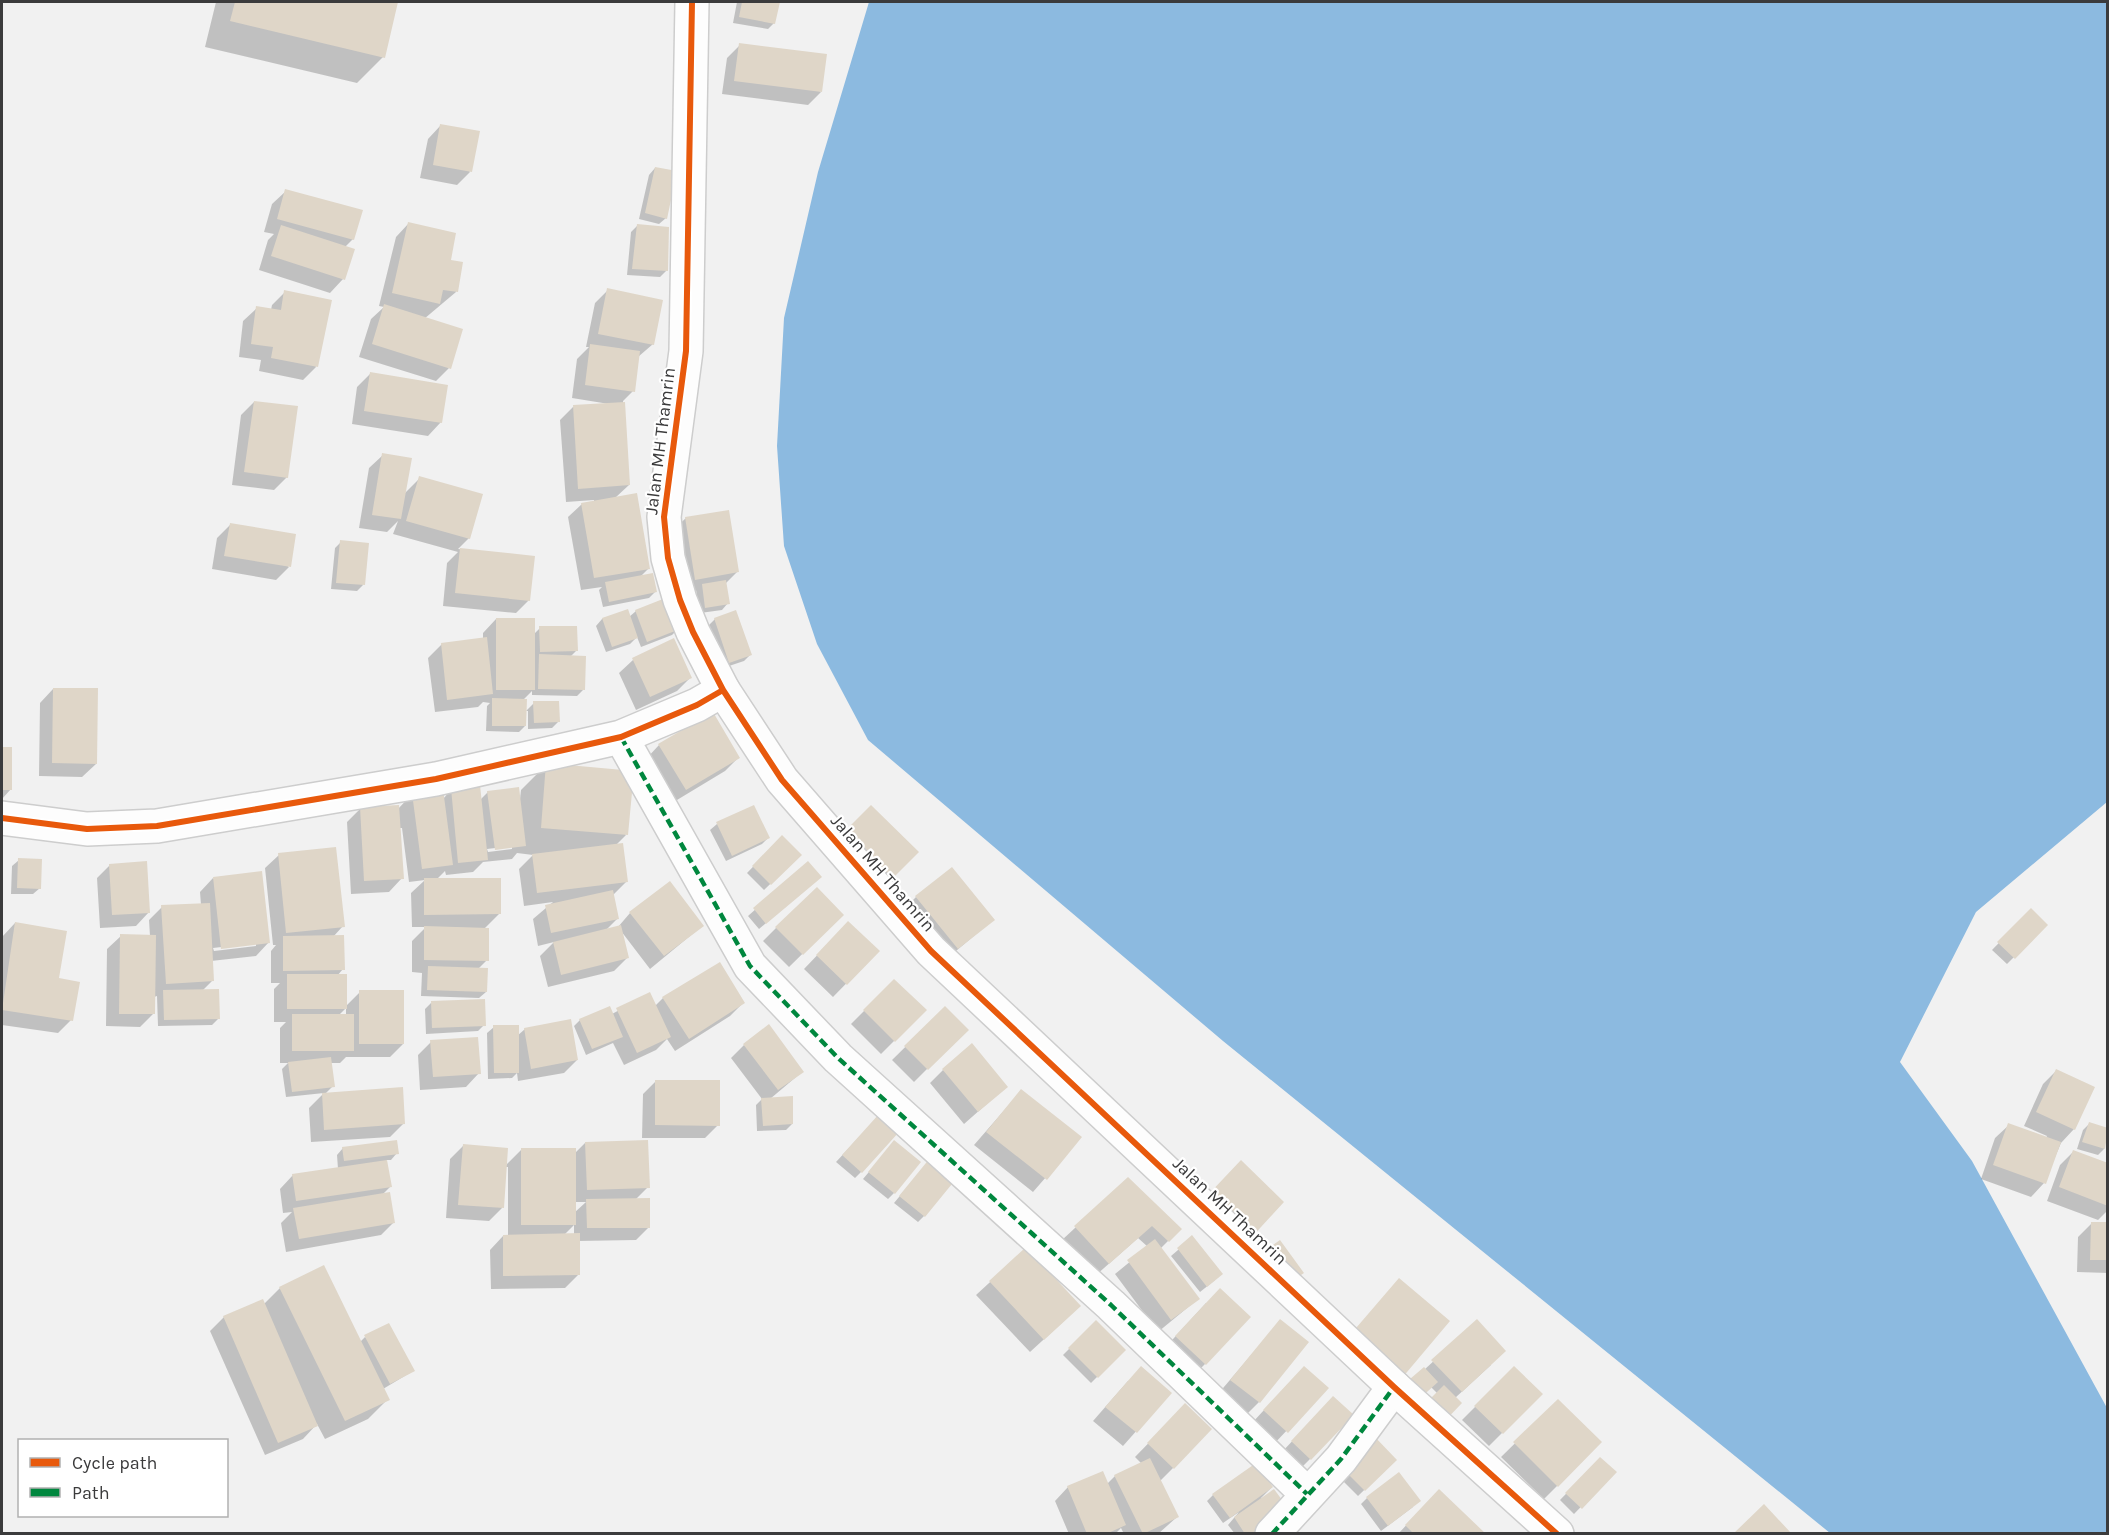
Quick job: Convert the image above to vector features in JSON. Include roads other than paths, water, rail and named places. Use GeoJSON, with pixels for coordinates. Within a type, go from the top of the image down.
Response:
{"type":"FeatureCollection","features":[{"type":"Feature","properties":{"kind":"street","name":"Jalan MH Thamrin"},"geometry":{"type":"LineString","coordinates":[[692,2],[686,351],[664,517],[668,558],[680,600],[693,632],[710,698],[931,951],[1394,1387],[1557,1533]]}},
{"type":"Feature","properties":{"kind":"street"},"geometry":{"type":"LineString","coordinates":[[2,818],[87,829],[157,826],[436,779],[632,732],[710,698]]}},
{"type":"Feature","properties":{"kind":"street"},"geometry":{"type":"LineString","coordinates":[[632,732],[750,966],[838,1058],[1111,1305],[1308,1494]]}},
{"type":"Feature","properties":{"kind":"street"},"geometry":{"type":"LineString","coordinates":[[1272,1533],[1341,1458],[1394,1387]]}},
{"type":"Feature","properties":{"kind":"water"},"geometry":{"type":"Polygon","coordinates":[[[869,2],[2107,2],[2107,802],[1976,912],[1900,1062],[1972,1161],[2107,1408],[2107,1533],[1830,1533],[1223,1041],[868,740],[817,644],[784,546],[777,446],[784,318],[818,172],[869,2]]]}}]}
